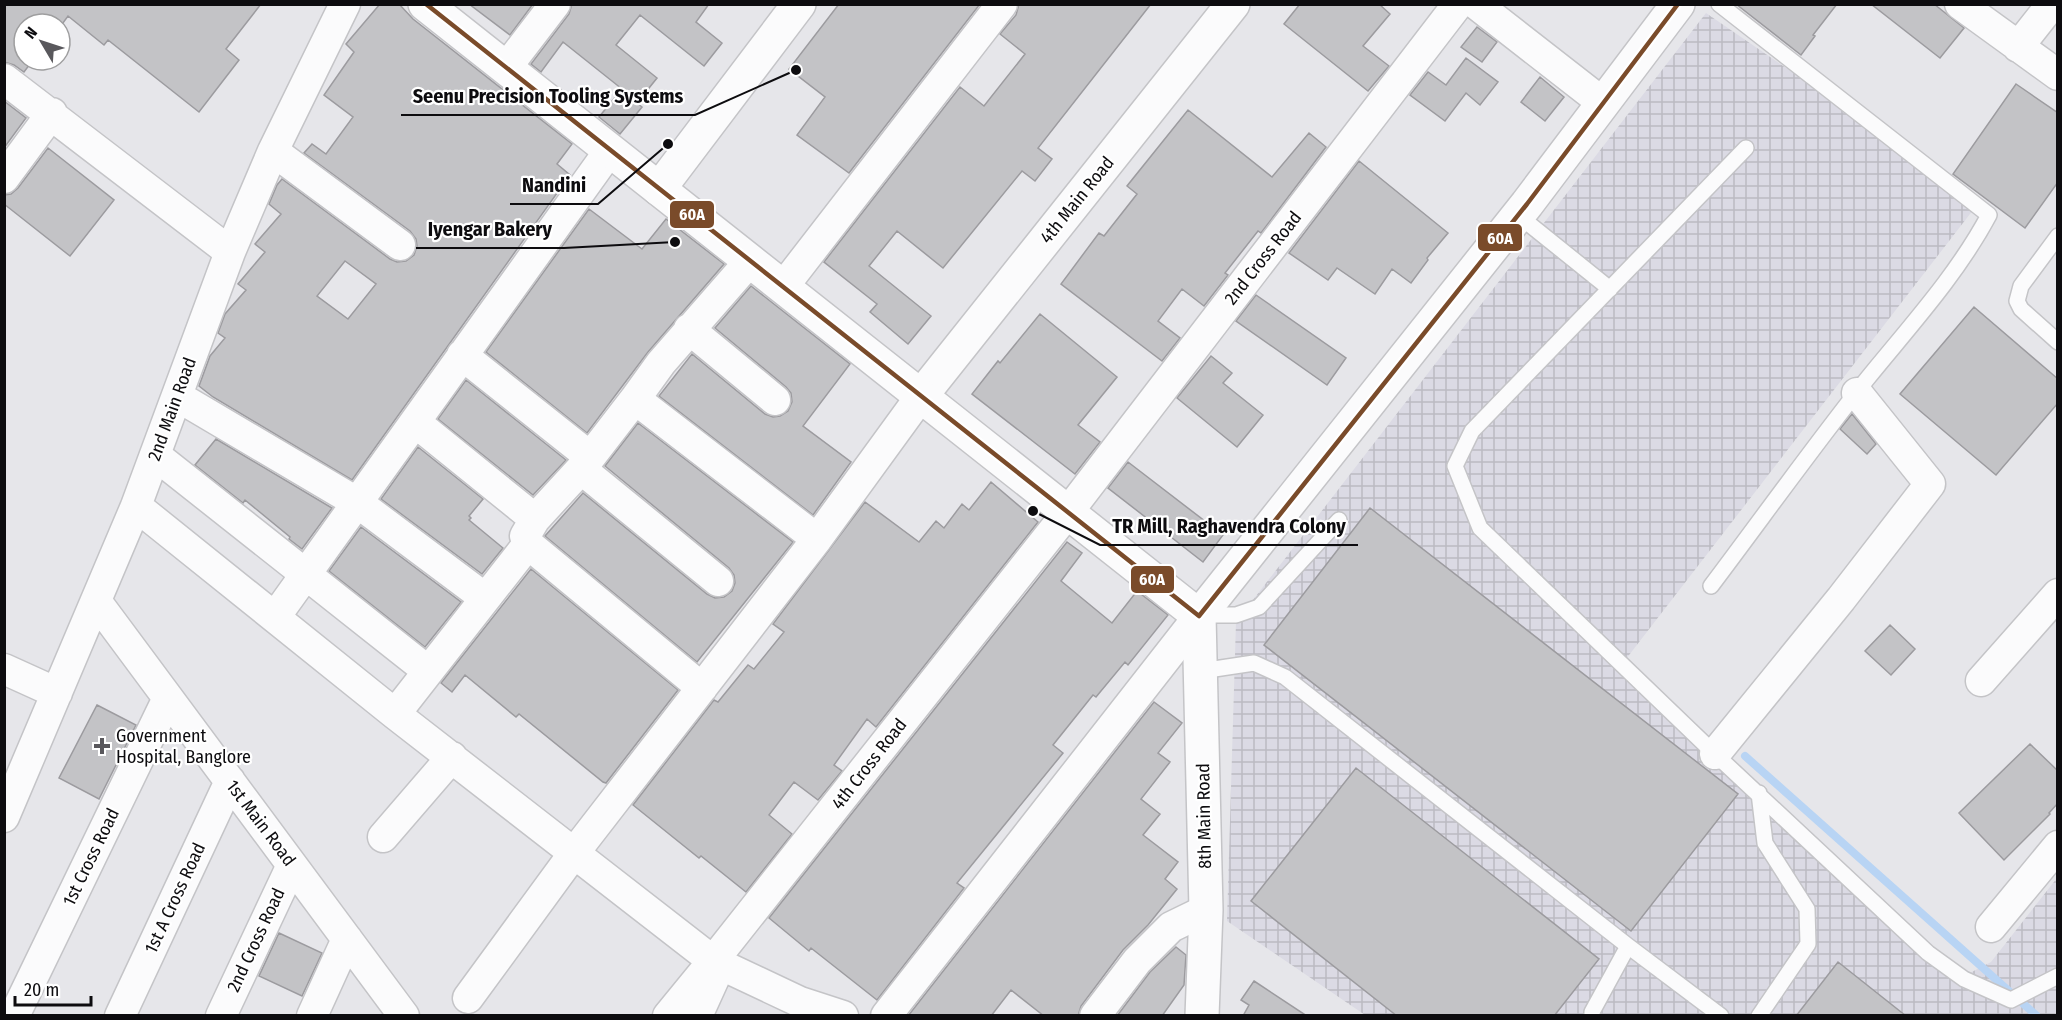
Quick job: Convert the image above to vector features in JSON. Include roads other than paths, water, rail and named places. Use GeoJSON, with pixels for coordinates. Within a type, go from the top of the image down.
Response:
{"type":"FeatureCollection","features":[{"type":"Feature","properties":{"kind":"main road"},"geometry":{"type":"LineString","coordinates":[[425,4],[1199,616],[1522,209],[1678,4]]}},
{"type":"Feature","properties":{"kind":"main road"},"geometry":{"type":"LineString","coordinates":[[659,189],[799,4]]}},
{"type":"Feature","properties":{"kind":"main road","name":"4th Main Road"},"geometry":{"type":"LineString","coordinates":[[921,396],[1233,4]]}},
{"type":"Feature","properties":{"kind":"main road","name":"8th Main Road"},"geometry":{"type":"LineString","coordinates":[[1199,616],[1206,910],[1202,1016]]}},
{"type":"Feature","properties":{"kind":"street","name":"2nd Main Road"},"geometry":{"type":"LineString","coordinates":[[4,817],[11,785],[57,693],[136,506],[230,252],[273,151],[345,4]]}},
{"type":"Feature","properties":{"kind":"street"},"geometry":{"type":"LineString","coordinates":[[506,68],[555,4]]}},
{"type":"Feature","properties":{"kind":"street"},"geometry":{"type":"LineString","coordinates":[[783,287],[1002,4]]}},
{"type":"Feature","properties":{"kind":"street","name":"2nd Cross Road"},"geometry":{"type":"LineString","coordinates":[[1068,512],[1458,4]]}},
{"type":"Feature","properties":{"kind":"street"},"geometry":{"type":"LineString","coordinates":[[1476,4],[1603,103]]}},
{"type":"Feature","properties":{"kind":"street"},"geometry":{"type":"LineString","coordinates":[[1960,4],[2058,75]]}},
{"type":"Feature","properties":{"kind":"street"},"geometry":{"type":"LineString","coordinates":[[2018,47],[2052,4]]}},
{"type":"Feature","properties":{"kind":"street"},"geometry":{"type":"LineString","coordinates":[[4,79],[52,113],[230,252]]}},
{"type":"Feature","properties":{"kind":"street"},"geometry":{"type":"LineString","coordinates":[[4,178],[52,113]]}},
{"type":"Feature","properties":{"kind":"street"},"geometry":{"type":"LineString","coordinates":[[275,617],[610,150]]}},
{"type":"Feature","properties":{"kind":"street"},"geometry":{"type":"LineString","coordinates":[[273,151],[400,245]]}},
{"type":"Feature","properties":{"kind":"street"},"geometry":{"type":"LineString","coordinates":[[395,714],[485,598],[531,531],[635,399],[660,363],[750,261]]}},
{"type":"Feature","properties":{"kind":"street"},"geometry":{"type":"LineString","coordinates":[[689,329],[775,400]]}},
{"type":"Feature","properties":{"kind":"street"},"geometry":{"type":"LineString","coordinates":[[462,355],[718,581]]}},
{"type":"Feature","properties":{"kind":"street"},"geometry":{"type":"LineString","coordinates":[[1715,754],[1841,599],[1930,484],[1857,393]]}},
{"type":"Feature","properties":{"kind":"street"},"geometry":{"type":"LineString","coordinates":[[177,396],[358,503],[485,598]]}},
{"type":"Feature","properties":{"kind":"street"},"geometry":{"type":"LineString","coordinates":[[468,998],[574,853],[817,539],[921,396]]}},
{"type":"Feature","properties":{"kind":"street"},"geometry":{"type":"LineString","coordinates":[[635,399],[817,539]]}},
{"type":"Feature","properties":{"kind":"street"},"geometry":{"type":"LineString","coordinates":[[415,422],[702,688]]}},
{"type":"Feature","properties":{"kind":"street"},"geometry":{"type":"LineString","coordinates":[[155,455],[428,671]]}},
{"type":"Feature","properties":{"kind":"street"},"geometry":{"type":"LineString","coordinates":[[136,506],[395,714],[717,963],[797,1009],[843,1016]]}},
{"type":"Feature","properties":{"kind":"street","name":"4th Cross Road"},"geometry":{"type":"LineString","coordinates":[[668,1016],[717,963],[1068,512]]}},
{"type":"Feature","properties":{"kind":"street"},"geometry":{"type":"LineString","coordinates":[[1981,681],[2058,594]]}},
{"type":"Feature","properties":{"kind":"street","name":"1st Main Road"},"geometry":{"type":"LineString","coordinates":[[96,601],[404,1016]]}},
{"type":"Feature","properties":{"kind":"street"},"geometry":{"type":"LineString","coordinates":[[885,1016],[1199,616]]}},
{"type":"Feature","properties":{"kind":"street"},"geometry":{"type":"LineString","coordinates":[[4,669],[57,693]]}},
{"type":"Feature","properties":{"kind":"street","name":"1st Cross Road"},"geometry":{"type":"LineString","coordinates":[[14,1016],[168,698]]}},
{"type":"Feature","properties":{"kind":"street"},"geometry":{"type":"LineString","coordinates":[[383,837],[452,757]]}},
{"type":"Feature","properties":{"kind":"street","name":"1st A Cross Road"},"geometry":{"type":"LineString","coordinates":[[120,1016],[230,781]]}},
{"type":"Feature","properties":{"kind":"street"},"geometry":{"type":"LineString","coordinates":[[1990,927],[2058,846]]}},
{"type":"Feature","properties":{"kind":"street","name":"2nd Cross Road"},"geometry":{"type":"LineString","coordinates":[[221,1016],[292,865]]}},
{"type":"Feature","properties":{"kind":"street"},"geometry":{"type":"LineString","coordinates":[[1095,1016],[1137,961],[1171,927],[1206,910]]}},
{"type":"Feature","properties":{"kind":"street"},"geometry":{"type":"LineString","coordinates":[[312,1016],[347,939]]}},
{"type":"Feature","properties":{"kind":"street"},"geometry":{"type":"LineString","coordinates":[[697,1016],[717,963]]}},
{"type":"Feature","properties":{"kind":"lane"},"geometry":{"type":"LineString","coordinates":[[1711,586],[1857,393],[1923,311],[1976,240],[1989,214],[1719,4]]}},
{"type":"Feature","properties":{"kind":"lane"},"geometry":{"type":"LineString","coordinates":[[1746,148],[1472,431],[1455,466],[1480,528],[1715,754],[1928,952],[1964,979],[2010,1000],[2058,976]]}},
{"type":"Feature","properties":{"kind":"lane"},"geometry":{"type":"LineString","coordinates":[[1522,209],[1610,289]]}},
{"type":"Feature","properties":{"kind":"lane"},"geometry":{"type":"LineString","coordinates":[[2058,236],[2021,286],[2017,301],[2021,309],[2058,342]]}},
{"type":"Feature","properties":{"kind":"lane"},"geometry":{"type":"LineString","coordinates":[[1199,616],[1236,615],[1259,607],[1339,520]]}},
{"type":"Feature","properties":{"kind":"lane"},"geometry":{"type":"LineString","coordinates":[[1201,671],[1254,663],[1285,677],[1628,946],[1721,1016]]}},
{"type":"Feature","properties":{"kind":"lane"},"geometry":{"type":"LineString","coordinates":[[1759,793],[1765,843],[1807,909],[1808,944],[1759,1016]]}},
{"type":"Feature","properties":{"kind":"lane"},"geometry":{"type":"LineString","coordinates":[[1592,1016],[1592,1012],[1628,946]]}},
{"type":"Feature","properties":{"kind":"waterway"},"geometry":{"type":"LineString","coordinates":[[1745,756],[2037,1016]]}},
{"type":"Feature","properties":{"kind":"place","name":"Seenu Precision Tooling Systems"},"geometry":{"type":"Point","coordinates":[796,70]}},
{"type":"Feature","properties":{"kind":"place","name":"Nandini"},"geometry":{"type":"Point","coordinates":[668,144]}},
{"type":"Feature","properties":{"kind":"place","name":"Iyengar Bakery"},"geometry":{"type":"Point","coordinates":[675,242]}},
{"type":"Feature","properties":{"kind":"place","name":"TR Mill, Raghavendra Colony"},"geometry":{"type":"Point","coordinates":[1033,511]}},
{"type":"Feature","properties":{"kind":"place","name":"Government Hospital, Banglore"},"geometry":{"type":"Point","coordinates":[102,746]}}]}
